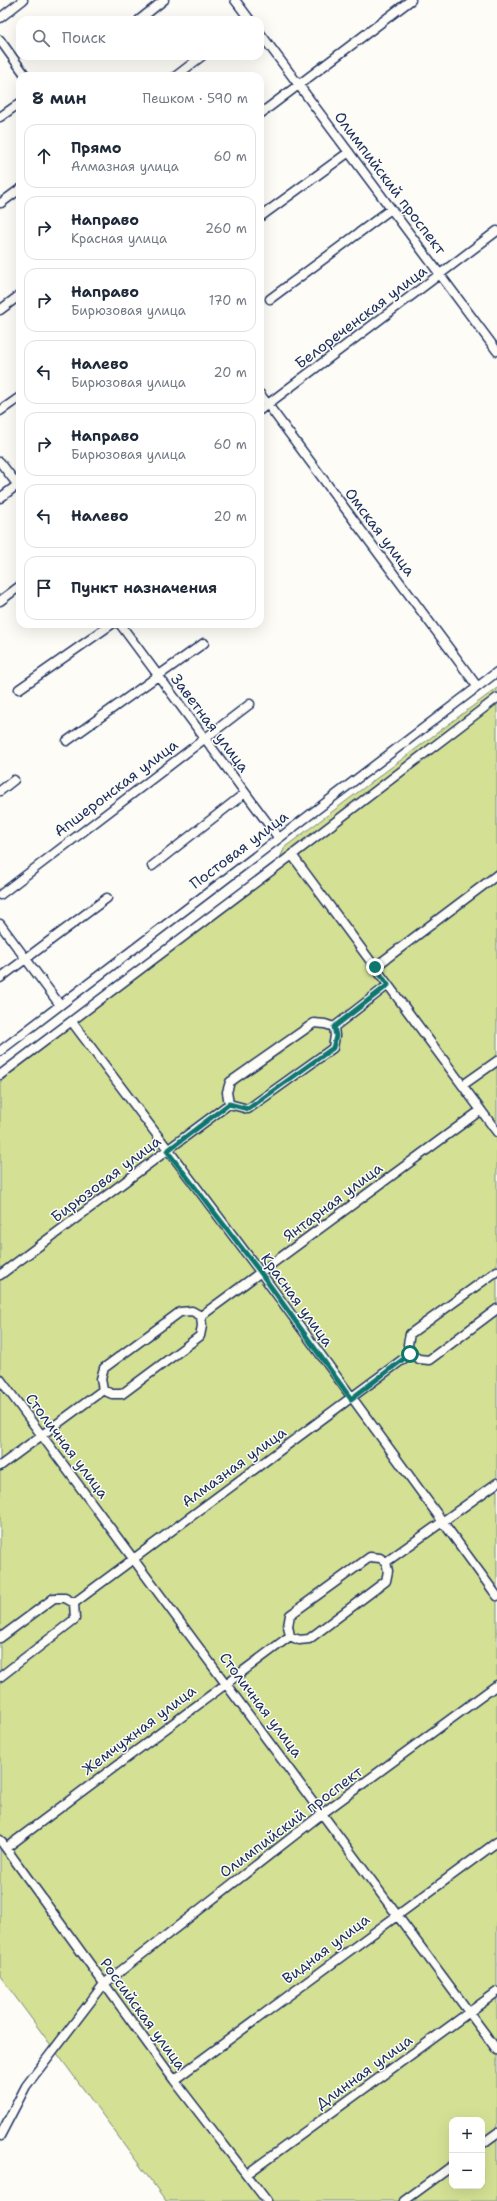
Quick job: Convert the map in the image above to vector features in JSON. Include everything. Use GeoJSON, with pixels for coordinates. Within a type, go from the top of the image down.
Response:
{"type":"FeatureCollection","features":[{"type":"Feature","properties":{"kind":"street"},"geometry":{"type":"LineString","coordinates":[[0,18],[23,0]]}},
{"type":"Feature","properties":{"kind":"street"},"geometry":{"type":"LineString","coordinates":[[144,16],[164,0]]}},
{"type":"Feature","properties":{"kind":"street"},"geometry":{"type":"LineString","coordinates":[[235,0],[247,16]]}},
{"type":"Feature","properties":{"kind":"street"},"geometry":{"type":"LineString","coordinates":[[264,111],[411,0]]}},
{"type":"Feature","properties":{"kind":"street","name":"Олимпийский проспект"},"geometry":{"type":"LineString","coordinates":[[264,38],[497,351]]}},
{"type":"Feature","properties":{"kind":"street"},"geometry":{"type":"LineString","coordinates":[[0,40],[23,72]]}},
{"type":"Feature","properties":{"kind":"street"},"geometry":{"type":"LineString","coordinates":[[181,72],[197,60]]}},
{"type":"Feature","properties":{"kind":"street"},"geometry":{"type":"LineString","coordinates":[[0,118],[16,106]]}},
{"type":"Feature","properties":{"kind":"street"},"geometry":{"type":"LineString","coordinates":[[264,214],[349,152]]}},
{"type":"Feature","properties":{"kind":"street"},"geometry":{"type":"LineString","coordinates":[[1,203],[16,192]]}},
{"type":"Feature","properties":{"kind":"street"},"geometry":{"type":"LineString","coordinates":[[270,299],[392,209]]}},
{"type":"Feature","properties":{"kind":"street","name":"Белореченская улица"},"geometry":{"type":"LineString","coordinates":[[264,407],[497,231]]}},
{"type":"Feature","properties":{"kind":"street"},"geometry":{"type":"LineString","coordinates":[[0,310],[16,298]]}},
{"type":"Feature","properties":{"kind":"street","name":"Омская улица"},"geometry":{"type":"LineString","coordinates":[[264,399],[478,686]]}},
{"type":"Feature","properties":{"kind":"street"},"geometry":{"type":"LineString","coordinates":[[0,411],[16,400]]}},
{"type":"Feature","properties":{"kind":"street"},"geometry":{"type":"LineString","coordinates":[[0,462],[16,482]]}},
{"type":"Feature","properties":{"kind":"street"},"geometry":{"type":"LineString","coordinates":[[0,498],[16,488]]}},
{"type":"Feature","properties":{"kind":"street"},"geometry":{"type":"LineString","coordinates":[[0,601],[16,589]]}},
{"type":"Feature","properties":{"kind":"street"},"geometry":{"type":"LineString","coordinates":[[19,689],[106,628]]}},
{"type":"Feature","properties":{"kind":"street","name":"Заветная улица"},"geometry":{"type":"LineString","coordinates":[[123,628],[204,740],[278,837]]}},
{"type":"Feature","properties":{"kind":"street"},"geometry":{"type":"LineString","coordinates":[[67,741],[204,643]]}},
{"type":"Feature","properties":{"kind":"street","name":"Постовая улица"},"geometry":{"type":"LineString","coordinates":[[0,1051],[278,837],[497,672]]}},
{"type":"Feature","properties":{"kind":"street"},"geometry":{"type":"LineString","coordinates":[[0,1075],[72,1022],[497,698]]}},
{"type":"Feature","properties":{"kind":"street","name":"Апшеронская улица"},"geometry":{"type":"LineString","coordinates":[[0,894],[250,704]]}},
{"type":"Feature","properties":{"kind":"street"},"geometry":{"type":"LineString","coordinates":[[0,791],[14,780]]}},
{"type":"Feature","properties":{"kind":"street"},"geometry":{"type":"LineString","coordinates":[[152,866],[245,793]]}},
{"type":"Feature","properties":{"kind":"street"},"geometry":{"type":"LineString","coordinates":[[292,855],[497,1132]]}},
{"type":"Feature","properties":{"kind":"street"},"geometry":{"type":"LineString","coordinates":[[375,967],[497,875]]}},
{"type":"Feature","properties":{"kind":"street"},"geometry":{"type":"LineString","coordinates":[[0,978],[107,898]]}},
{"type":"Feature","properties":{"kind":"street"},"geometry":{"type":"LineString","coordinates":[[0,924],[60,1005]]}},
{"type":"Feature","properties":{"kind":"street"},"geometry":{"type":"LineString","coordinates":[[334,1027],[388,985]]}},
{"type":"Feature","properties":{"kind":"street","name":"Красная улица"},"geometry":{"type":"LineString","coordinates":[[72,1022],[167,1151],[261,1273],[351,1399],[497,1596]]}},
{"type":"Feature","properties":{"kind":"street"},"geometry":{"type":"LineString","coordinates":[[314,1023],[334,1027],[336,1036],[333,1048],[248,1109],[229,1104],[228,1092],[230,1082],[314,1023]]}},
{"type":"Feature","properties":{"kind":"street"},"geometry":{"type":"LineString","coordinates":[[462,1085],[497,1061]]}},
{"type":"Feature","properties":{"kind":"street","name":"Бирюзовая улица"},"geometry":{"type":"LineString","coordinates":[[0,1275],[229,1104]]}},
{"type":"Feature","properties":{"kind":"street","name":"Янтарная улица"},"geometry":{"type":"LineString","coordinates":[[201,1316],[481,1110]]}},
{"type":"Feature","properties":{"kind":"street"},"geometry":{"type":"LineString","coordinates":[[497,1271],[410,1334],[408,1344],[410,1354],[419,1359],[429,1360],[497,1310]]}},
{"type":"Feature","properties":{"kind":"street"},"geometry":{"type":"LineString","coordinates":[[180,1312],[192,1312],[201,1316],[202,1326],[200,1336],[122,1394],[112,1394],[103,1390],[101,1379],[104,1368],[180,1312]]}},
{"type":"Feature","properties":{"kind":"street","name":"Алмазная улица"},"geometry":{"type":"LineString","coordinates":[[74,1603],[410,1354]]}},
{"type":"Feature","properties":{"kind":"street","name":"Столичная улица"},"geometry":{"type":"LineString","coordinates":[[0,1379],[398,1914],[497,2050]]}},
{"type":"Feature","properties":{"kind":"street"},"geometry":{"type":"LineString","coordinates":[[0,1466],[103,1390]]}},
{"type":"Feature","properties":{"kind":"street"},"geometry":{"type":"LineString","coordinates":[[386,1562],[443,1523],[497,1483]]}},
{"type":"Feature","properties":{"kind":"street"},"geometry":{"type":"LineString","coordinates":[[370,1557],[380,1558],[386,1562],[388,1571],[386,1581],[309,1639],[299,1640],[290,1636],[288,1626],[290,1615],[370,1557]]}},
{"type":"Feature","properties":{"kind":"street"},"geometry":{"type":"LineString","coordinates":[[0,1638],[54,1598],[65,1598],[74,1603],[74,1619],[0,1677]]}},
{"type":"Feature","properties":{"kind":"street","name":"Жемчужная улица"},"geometry":{"type":"LineString","coordinates":[[6,1848],[226,1682],[290,1636]]}},
{"type":"Feature","properties":{"kind":"street","name":"Олимпийский проспект"},"geometry":{"type":"LineString","coordinates":[[0,2136],[26,2086],[104,1984],[323,1813],[497,1685]]}},
{"type":"Feature","properties":{"kind":"street","name":"Российская улица"},"geometry":{"type":"LineString","coordinates":[[0,1840],[174,2080],[267,2201]]}},
{"type":"Feature","properties":{"kind":"street","name":"Видная улица"},"geometry":{"type":"LineString","coordinates":[[174,2080],[497,1842]]}},
{"type":"Feature","properties":{"kind":"street","name":"Длинная улица"},"geometry":{"type":"LineString","coordinates":[[247,2174],[497,1992]]}},
{"type":"Feature","properties":{"kind":"street"},"geometry":{"type":"LineString","coordinates":[[485,2142],[497,2133]]}},
{"type":"Feature","properties":{"kind":"street"},"geometry":{"type":"LineString","coordinates":[[404,2201],[449,2168]]}},
{"type":"Feature","properties":{"kind":"green space"},"geometry":{"type":"Polygon","coordinates":[[[497,688],[497,2201],[166,2201],[0,1976],[0,1082],[274,871],[285,847],[497,688]]]}},
{"type":"Feature","properties":{"kind":"route"},"geometry":{"type":"LineString","coordinates":[[375,967],[388,985],[334,1027],[336,1036],[333,1048],[248,1109],[239,1108],[229,1104],[167,1151],[261,1273],[351,1399],[410,1354]]}}]}
